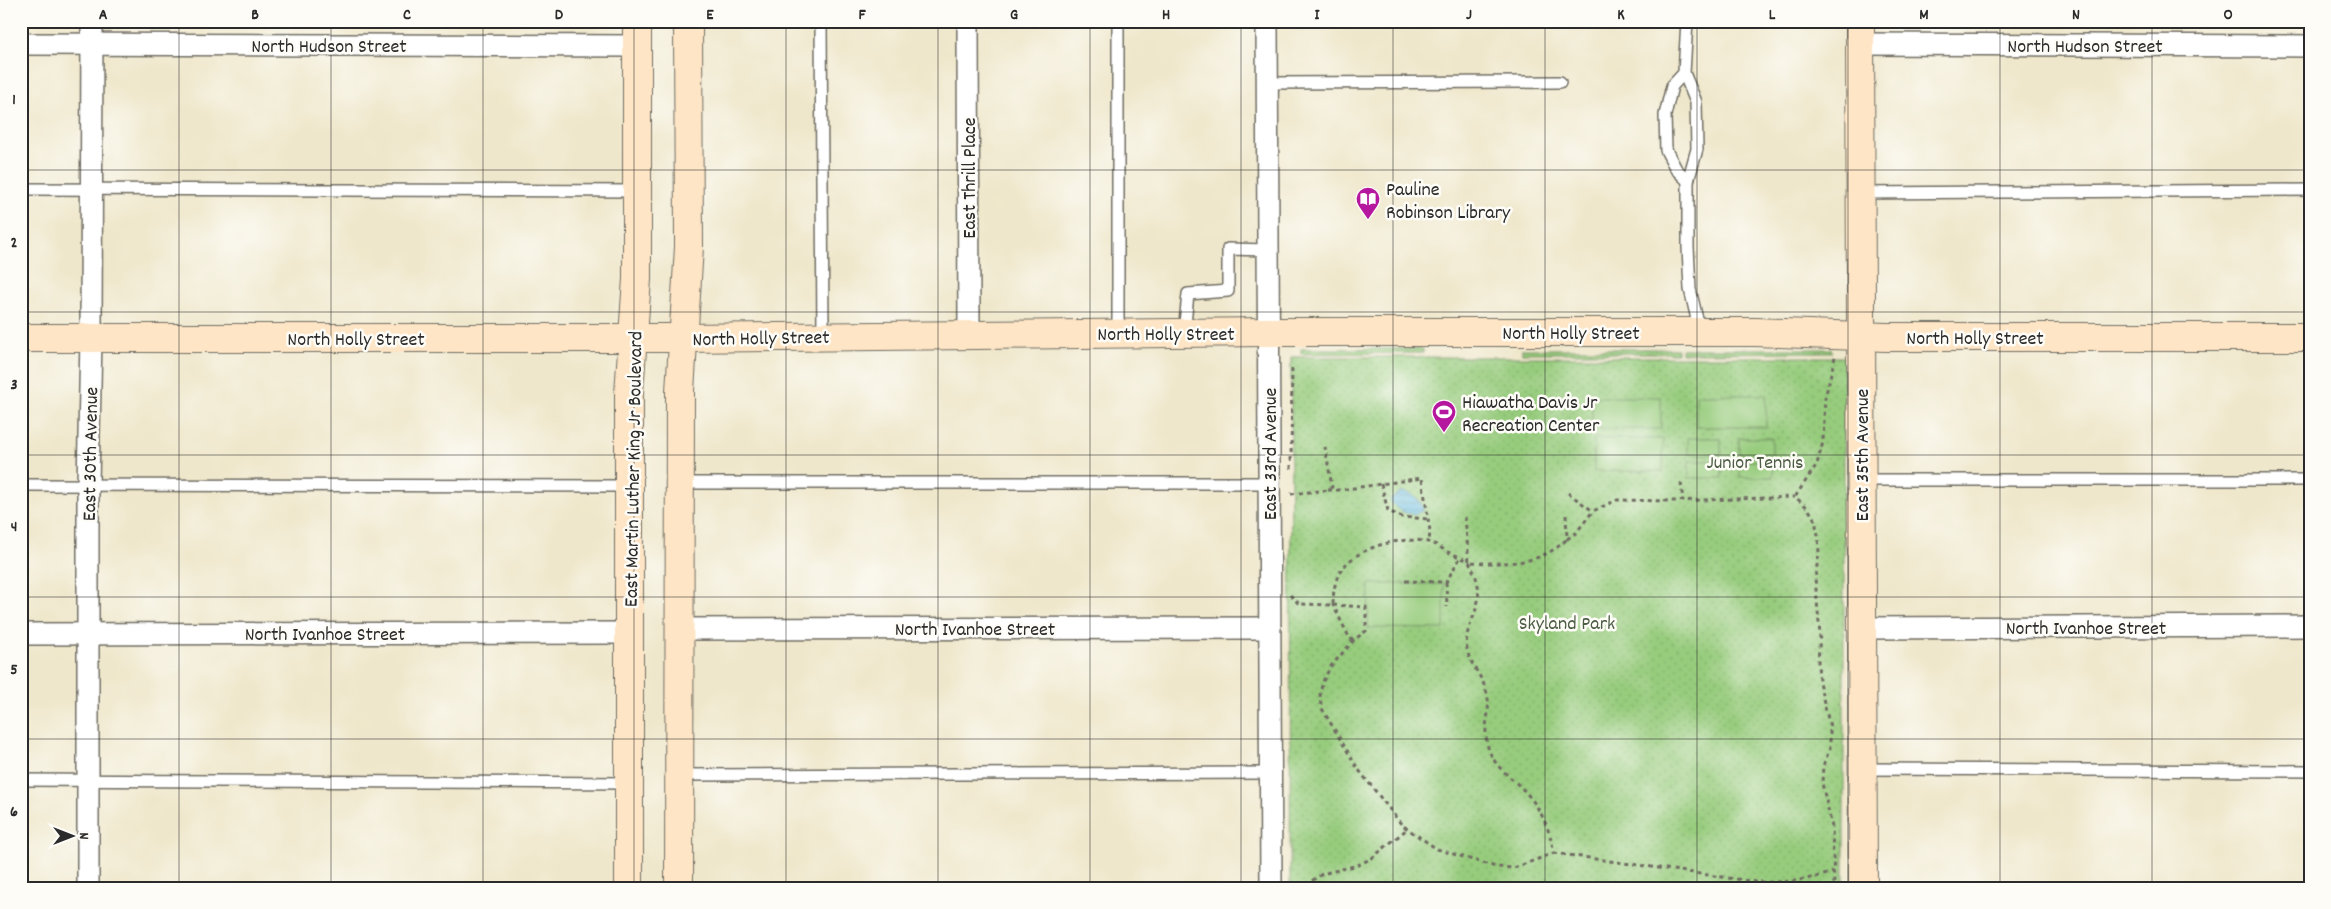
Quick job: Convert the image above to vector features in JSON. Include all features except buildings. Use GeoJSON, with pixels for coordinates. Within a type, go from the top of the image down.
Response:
{"type":"FeatureCollection","features":[{"type":"Feature","properties":{"kind":"street","name":"East 30th Avenue"},"geometry":{"type":"LineString","coordinates":[[88,888],[88,485],[91,338],[92,21]]}},
{"type":"Feature","properties":{"kind":"street"},"geometry":{"type":"LineString","coordinates":[[679,888],[680,392],[689,247],[688,21]]}},
{"type":"Feature","properties":{"kind":"street","name":"East Thrill Place"},"geometry":{"type":"LineString","coordinates":[[968,21],[969,335]]}},
{"type":"Feature","properties":{"kind":"street","name":"East 33rd Avenue"},"geometry":{"type":"LineString","coordinates":[[1267,21],[1271,888]]}},
{"type":"Feature","properties":{"kind":"street","name":"North Hudson Street"},"geometry":{"type":"LineString","coordinates":[[21,44],[637,33]]}},
{"type":"Feature","properties":{"kind":"street","name":"East Martin Luther King Jr Boulevard"},"geometry":{"type":"LineString","coordinates":[[629,888],[629,393],[637,279],[637,33]]}},
{"type":"Feature","properties":{"kind":"street","name":"North Hudson Street"},"geometry":{"type":"LineString","coordinates":[[1860,33],[2310,46]]}},
{"type":"Feature","properties":{"kind":"street","name":"East 35th Avenue"},"geometry":{"type":"LineString","coordinates":[[1860,33],[1863,888]]}},
{"type":"Feature","properties":{"kind":"street","name":"North Holly Street"},"geometry":{"type":"LineString","coordinates":[[21,338],[684,338],[1268,332],[1700,332],[1860,336],[2310,337]]}},
{"type":"Feature","properties":{"kind":"street","name":"North Ivanhoe Street"},"geometry":{"type":"LineString","coordinates":[[1862,628],[2310,626]]}},
{"type":"Feature","properties":{"kind":"street","name":"North Ivanhoe Street"},"geometry":{"type":"LineString","coordinates":[[680,629],[1270,628]]}},
{"type":"Feature","properties":{"kind":"street","name":"North Ivanhoe Street"},"geometry":{"type":"LineString","coordinates":[[21,634],[630,633]]}},
{"type":"Feature","properties":{"kind":"lane"},"geometry":{"type":"LineString","coordinates":[[820,21],[823,337]]}},
{"type":"Feature","properties":{"kind":"lane"},"geometry":{"type":"LineString","coordinates":[[1118,21],[1118,333]]}},
{"type":"Feature","properties":{"kind":"lane"},"geometry":{"type":"LineString","coordinates":[[1687,21],[1684,74],[1696,102],[1697,149],[1688,181],[1688,248],[1690,289],[1700,332]]}},
{"type":"Feature","properties":{"kind":"lane"},"geometry":{"type":"LineString","coordinates":[[1684,74],[1672,86],[1665,115],[1666,150],[1676,168],[1688,181]]}},
{"type":"Feature","properties":{"kind":"lane"},"geometry":{"type":"LineString","coordinates":[[1267,83],[1560,82]]}},
{"type":"Feature","properties":{"kind":"lane"},"geometry":{"type":"LineString","coordinates":[[21,189],[637,191]]}},
{"type":"Feature","properties":{"kind":"lane"},"geometry":{"type":"LineString","coordinates":[[1860,193],[2310,190]]}},
{"type":"Feature","properties":{"kind":"lane"},"geometry":{"type":"LineString","coordinates":[[1184,333],[1188,294],[1228,291],[1228,249],[1268,250]]}},
{"type":"Feature","properties":{"kind":"lane"},"geometry":{"type":"LineString","coordinates":[[1861,480],[2310,480]]}},
{"type":"Feature","properties":{"kind":"lane"},"geometry":{"type":"LineString","coordinates":[[680,483],[1269,483]]}},
{"type":"Feature","properties":{"kind":"lane"},"geometry":{"type":"LineString","coordinates":[[21,485],[629,486]]}},
{"type":"Feature","properties":{"kind":"lane"},"geometry":{"type":"LineString","coordinates":[[1862,769],[2310,771]]}},
{"type":"Feature","properties":{"kind":"lane"},"geometry":{"type":"LineString","coordinates":[[679,775],[1271,773]]}},
{"type":"Feature","properties":{"kind":"lane"},"geometry":{"type":"LineString","coordinates":[[21,780],[629,783]]}},
{"type":"Feature","properties":{"kind":"path"},"geometry":{"type":"LineString","coordinates":[[1795,497],[1817,464],[1823,442],[1825,398],[1835,354]]}},
{"type":"Feature","properties":{"kind":"path"},"geometry":{"type":"LineString","coordinates":[[1325,447],[1332,486],[1328,490]]}},
{"type":"Feature","properties":{"kind":"path"},"geometry":{"type":"LineString","coordinates":[[1291,494],[1340,490],[1422,478],[1428,519],[1429,542]]}},
{"type":"Feature","properties":{"kind":"path"},"geometry":{"type":"LineString","coordinates":[[1681,483],[1683,501]]}},
{"type":"Feature","properties":{"kind":"path"},"geometry":{"type":"LineString","coordinates":[[1381,484],[1388,511],[1402,518],[1428,519]]}},
{"type":"Feature","properties":{"kind":"path"},"geometry":{"type":"LineString","coordinates":[[1568,493],[1593,511]]}},
{"type":"Feature","properties":{"kind":"path"},"geometry":{"type":"LineString","coordinates":[[1354,640],[1350,639],[1333,605],[1338,574],[1354,558],[1380,544],[1403,540],[1429,542],[1469,562],[1501,564],[1525,561],[1555,551],[1576,532],[1593,511],[1618,500],[1683,501],[1795,497],[1808,508],[1815,520],[1818,535],[1819,553],[1814,578],[1820,634],[1818,662],[1820,682],[1830,727],[1830,748],[1823,766],[1822,783],[1832,827],[1834,883],[1838,888]]}},
{"type":"Feature","properties":{"kind":"path"},"geometry":{"type":"LineString","coordinates":[[1566,515],[1567,539]]}},
{"type":"Feature","properties":{"kind":"path"},"geometry":{"type":"LineString","coordinates":[[1465,517],[1469,562],[1478,582],[1479,598],[1476,615],[1468,632],[1467,649],[1486,688],[1490,704],[1486,734],[1490,751],[1496,765],[1528,794],[1542,816],[1550,834],[1554,853]]}},
{"type":"Feature","properties":{"kind":"path"},"geometry":{"type":"LineString","coordinates":[[1447,607],[1446,582],[1460,558]]}},
{"type":"Feature","properties":{"kind":"path"},"geometry":{"type":"LineString","coordinates":[[1405,581],[1446,582]]}},
{"type":"Feature","properties":{"kind":"path"},"geometry":{"type":"LineString","coordinates":[[1299,604],[1366,607],[1366,631],[1354,640],[1332,666],[1324,679],[1320,692],[1321,707],[1358,769],[1402,825],[1437,849],[1496,867],[1514,868],[1554,853],[1757,882],[1786,883],[1834,872]]}},
{"type":"Feature","properties":{"kind":"path"},"geometry":{"type":"LineString","coordinates":[[1298,888],[1322,874],[1358,865],[1372,858],[1407,829]]}},
{"type":"Feature","properties":{"kind":"green space"},"geometry":{"type":"Polygon","coordinates":[[[1301,349],[1423,349],[1423,353],[1301,354],[1301,349]]]}},
{"type":"Feature","properties":{"kind":"green space"},"geometry":{"type":"Polygon","coordinates":[[[1522,349],[1677,349],[1677,353],[1522,353],[1522,349]]]}},
{"type":"Feature","properties":{"kind":"green space"},"geometry":{"type":"Polygon","coordinates":[[[1681,349],[1831,349],[1832,352],[1681,353],[1681,349]]]}},
{"type":"Feature","properties":{"kind":"green space","name":"Skyland Park"},"geometry":{"type":"Polygon","coordinates":[[[1291,357],[1844,357],[1844,888],[1290,888],[1291,357]]]}},
{"type":"Feature","properties":{"kind":"green space"},"geometry":{"type":"Polygon","coordinates":[[[1696,395],[1766,395],[1766,427],[1696,427],[1696,395]]]}},
{"type":"Feature","properties":{"kind":"green space"},"geometry":{"type":"Polygon","coordinates":[[[1592,397],[1661,397],[1661,429],[1592,429],[1592,397]]]}},
{"type":"Feature","properties":{"kind":"green space"},"geometry":{"type":"Polygon","coordinates":[[[1688,438],[1721,438],[1721,454],[1688,454],[1688,438]]]}},
{"type":"Feature","properties":{"kind":"green space"},"geometry":{"type":"Polygon","coordinates":[[[1739,438],[1772,438],[1772,454],[1739,454],[1739,438]]]}},
{"type":"Feature","properties":{"kind":"green space"},"geometry":{"type":"Polygon","coordinates":[[[1594,439],[1663,439],[1663,471],[1594,471],[1594,439]]]}},
{"type":"Feature","properties":{"kind":"green space"},"geometry":{"type":"Polygon","coordinates":[[[1689,461],[1722,461],[1722,478],[1689,478],[1689,461]]]}},
{"type":"Feature","properties":{"kind":"green space","name":"Junior Tennis"},"geometry":{"type":"Polygon","coordinates":[[[1740,461],[1773,461],[1773,477],[1740,477],[1740,461]]]}},
{"type":"Feature","properties":{"kind":"green space"},"geometry":{"type":"Polygon","coordinates":[[[1369,584],[1444,584],[1444,629],[1368,628],[1369,584]]]}},
{"type":"Feature","properties":{"kind":"water"},"geometry":{"type":"Polygon","coordinates":[[[1401,492],[1415,497],[1424,510],[1410,514],[1397,508],[1390,500],[1401,492]]]}},
{"type":"Feature","properties":{"kind":"place","name":"Pauline Robinson Library"},"geometry":{"type":"Point","coordinates":[1368,220]}},
{"type":"Feature","properties":{"kind":"place","name":"Hiawatha Davis Jr Recreation Center"},"geometry":{"type":"Point","coordinates":[1444,433]}}]}
